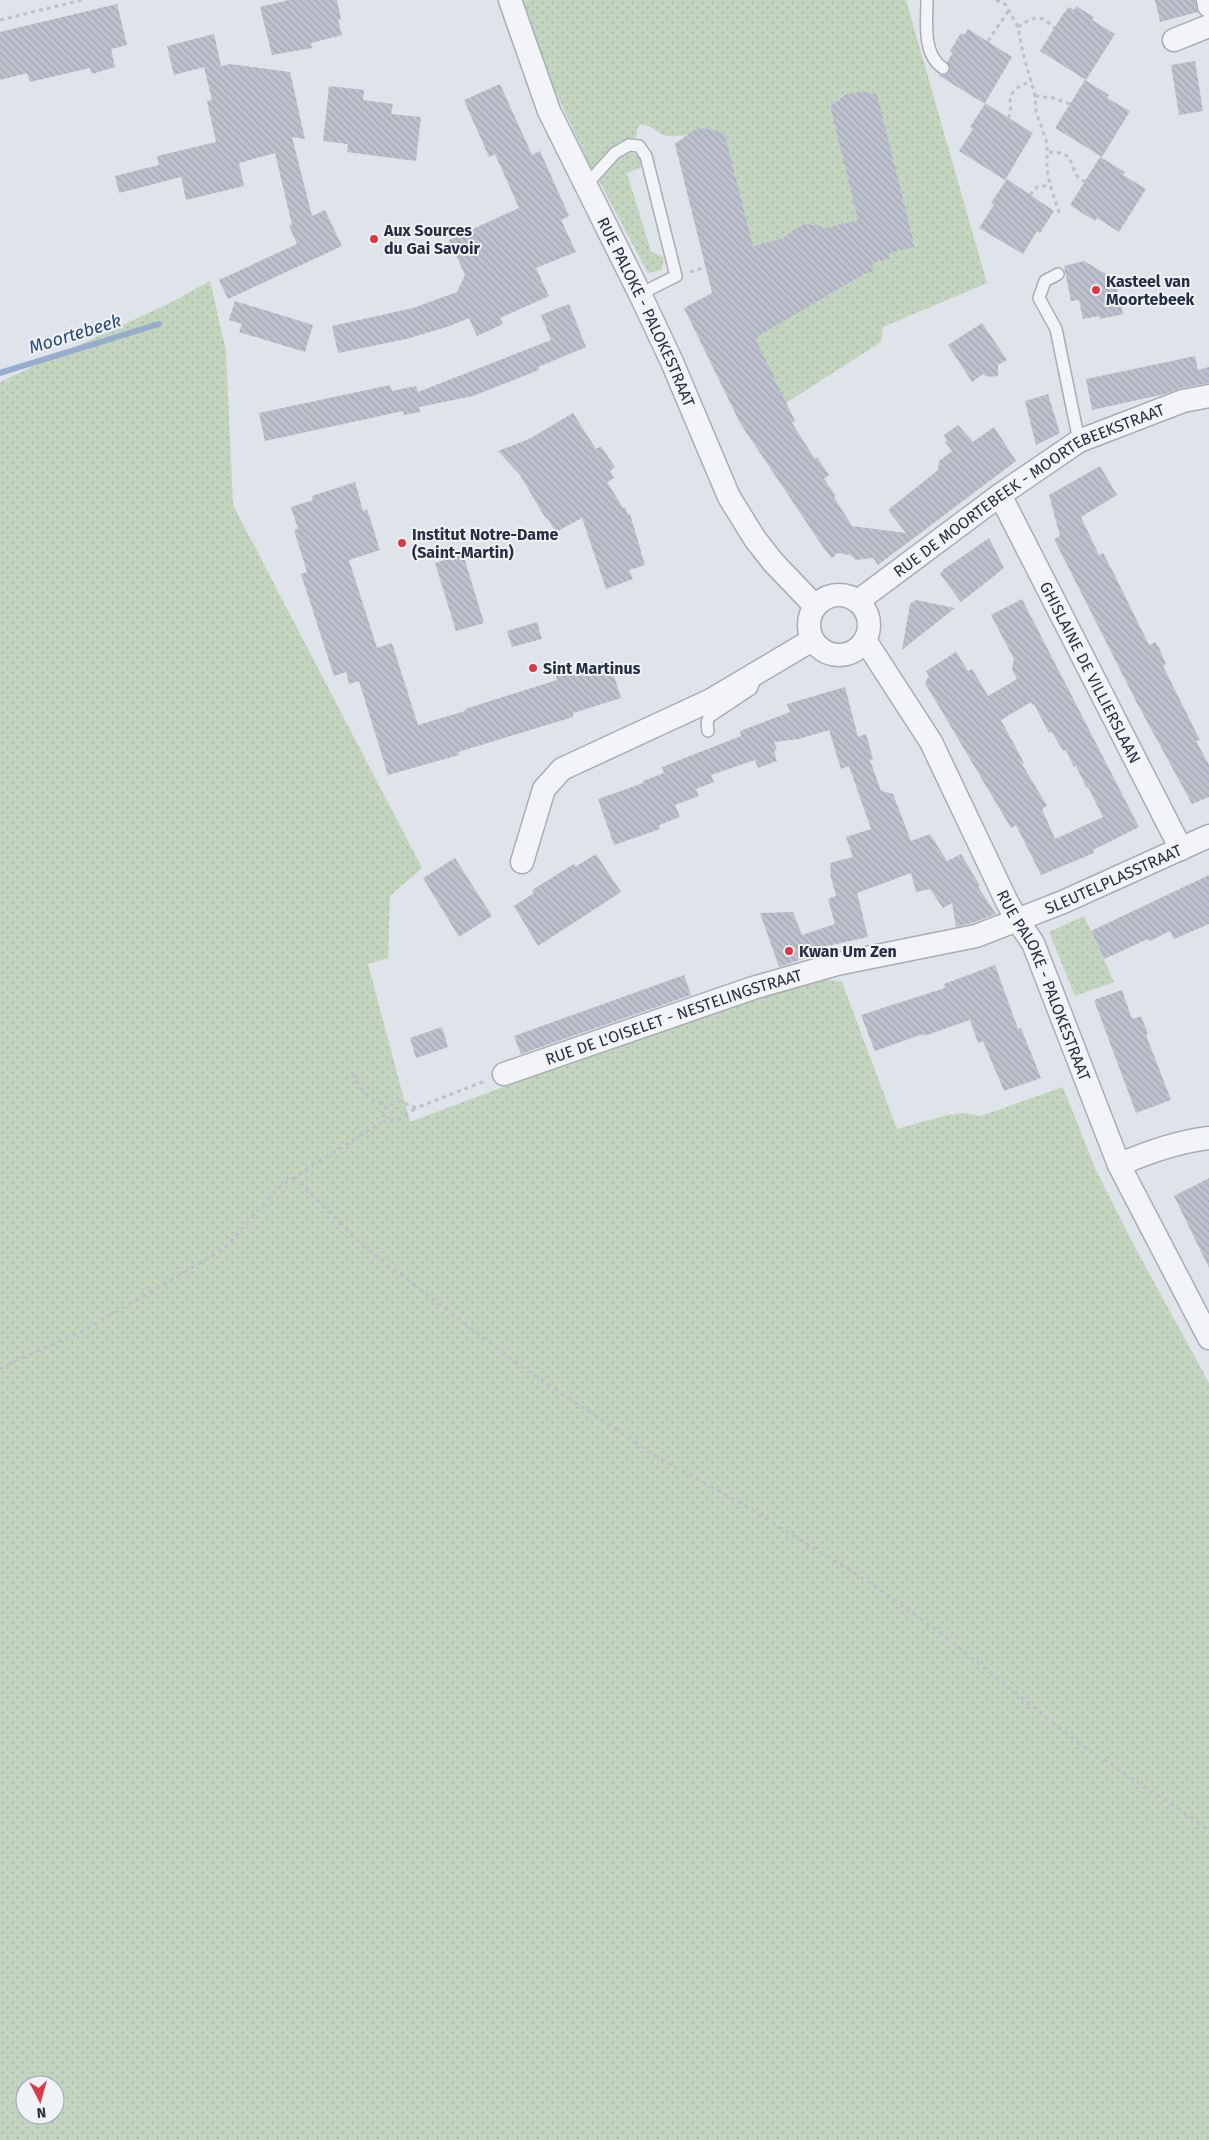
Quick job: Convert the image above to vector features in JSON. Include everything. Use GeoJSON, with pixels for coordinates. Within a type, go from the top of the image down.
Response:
{"type":"FeatureCollection","features":[{"type":"Feature","properties":{"kind":"street","name":"RUE PALOKE - PALOKESTRAAT"},"geometry":{"type":"LineString","coordinates":[[510,0],[549,111],[672,362],[729,497],[755,539],[773,562],[815,606]]}},
{"type":"Feature","properties":{"kind":"street"},"geometry":{"type":"LineString","coordinates":[[1208,0],[1209,6]]}},
{"type":"Feature","properties":{"kind":"street"},"geometry":{"type":"LineString","coordinates":[[1174,40],[1209,26]]}},
{"type":"Feature","properties":{"kind":"street","name":"RUE DE MOORTEBEEK - MOORTEBEEKSTRAAT"},"geometry":{"type":"LineString","coordinates":[[858,601],[1000,495],[1079,441],[1183,401],[1209,396]]}},
{"type":"Feature","properties":{"kind":"street","name":"GHISLAINE DE VILLIERSLAAN"},"geometry":{"type":"LineString","coordinates":[[1000,495],[1181,849]]}},
{"type":"Feature","properties":{"kind":"street"},"geometry":{"type":"LineString","coordinates":[[840,595],[858,601],[865,609],[868,619],[868,630],[865,640],[849,654],[838,655],[823,651],[812,640],[809,622],[815,606],[831,596],[840,595]]}},
{"type":"Feature","properties":{"kind":"street"},"geometry":{"type":"LineString","coordinates":[[522,862],[544,788],[562,769],[711,700],[812,640]]}},
{"type":"Feature","properties":{"kind":"street","name":"RUE PALOKE - PALOKESTRAAT"},"geometry":{"type":"LineString","coordinates":[[865,640],[931,742],[1017,920],[1040,957],[1119,1165],[1209,1338]]}},
{"type":"Feature","properties":{"kind":"street","name":"SLEUTELPLASSTRAAT"},"geometry":{"type":"LineString","coordinates":[[1017,920],[1209,836]]}},
{"type":"Feature","properties":{"kind":"street","name":"RUE DE L'OISELET - NESTELINGSTRAAT"},"geometry":{"type":"LineString","coordinates":[[504,1074],[752,988],[836,964],[976,936],[1017,920]]}},
{"type":"Feature","properties":{"kind":"street"},"geometry":{"type":"LineString","coordinates":[[1119,1165],[1148,1152],[1192,1140],[1209,1138]]}},
{"type":"Feature","properties":{"kind":"lane"},"geometry":{"type":"LineString","coordinates":[[927,0],[927,36],[935,62],[943,68]]}},
{"type":"Feature","properties":{"kind":"lane"},"geometry":{"type":"LineString","coordinates":[[586,185],[615,153],[629,144],[639,146],[646,156],[676,276],[640,294]]}},
{"type":"Feature","properties":{"kind":"lane"},"geometry":{"type":"LineString","coordinates":[[1058,274],[1045,280],[1039,298],[1056,329],[1079,441]]}},
{"type":"Feature","properties":{"kind":"lane"},"geometry":{"type":"LineString","coordinates":[[708,731],[706,723],[709,717],[751,690],[759,670]]}},
{"type":"Feature","properties":{"kind":"path"},"geometry":{"type":"LineString","coordinates":[[0,20],[82,0]]}},
{"type":"Feature","properties":{"kind":"path"},"geometry":{"type":"LineString","coordinates":[[996,0],[1004,4],[1009,10],[1018,27],[1022,49],[1032,81],[1036,112],[1049,152],[1047,170],[1050,185],[1060,215]]}},
{"type":"Feature","properties":{"kind":"path"},"geometry":{"type":"LineString","coordinates":[[988,41],[1009,10]]}},
{"type":"Feature","properties":{"kind":"path"},"geometry":{"type":"LineString","coordinates":[[1018,27],[1029,19],[1039,17],[1047,20],[1054,28]]}},
{"type":"Feature","properties":{"kind":"path"},"geometry":{"type":"LineString","coordinates":[[1008,118],[1011,113],[1010,100],[1013,92],[1021,85],[1032,81]]}},
{"type":"Feature","properties":{"kind":"path"},"geometry":{"type":"LineString","coordinates":[[1035,96],[1052,98],[1070,104]]}},
{"type":"Feature","properties":{"kind":"path"},"geometry":{"type":"LineString","coordinates":[[1049,152],[1062,153],[1069,157],[1076,175],[1085,182]]}},
{"type":"Feature","properties":{"kind":"path"},"geometry":{"type":"LineString","coordinates":[[1030,195],[1037,187],[1050,185]]}},
{"type":"Feature","properties":{"kind":"path"},"geometry":{"type":"LineString","coordinates":[[353,1073],[361,1089],[370,1098],[386,1106],[400,1101],[416,1108]]}},
{"type":"Feature","properties":{"kind":"path"},"geometry":{"type":"LineString","coordinates":[[0,1369],[81,1332],[224,1249],[279,1187],[382,1122],[398,1120],[416,1108],[504,1074]]}},
{"type":"Feature","properties":{"kind":"path"},"geometry":{"type":"LineString","coordinates":[[382,1122],[386,1106]]}},
{"type":"Feature","properties":{"kind":"path"},"geometry":{"type":"LineString","coordinates":[[294,1177],[363,1246],[522,1367],[659,1458],[739,1502],[872,1584],[942,1634],[1082,1744],[1195,1820],[1209,1832]]}},
{"type":"Feature","properties":{"kind":"green space"},"geometry":{"type":"Polygon","coordinates":[[[521,0],[906,0],[987,283],[883,327],[881,342],[786,403],[744,317],[772,328],[863,275],[872,263],[890,259],[889,250],[895,251],[917,246],[914,243],[877,94],[870,92],[852,93],[840,98],[830,106],[858,220],[825,228],[818,225],[804,224],[793,230],[785,238],[753,246],[723,132],[703,128],[692,131],[693,133],[667,136],[641,124],[637,129],[636,138],[630,138],[619,145],[592,170],[550,80],[521,0]]]}},
{"type":"Feature","properties":{"kind":"green space"},"geometry":{"type":"Polygon","coordinates":[[[629,153],[640,157],[642,167],[627,173],[651,252],[664,257],[662,270],[648,273],[598,179],[621,157],[629,153]]]}},
{"type":"Feature","properties":{"kind":"green space"},"geometry":{"type":"Polygon","coordinates":[[[210,281],[226,351],[233,505],[422,868],[390,896],[388,958],[368,964],[410,1122],[527,1078],[786,988],[824,979],[842,982],[897,1129],[948,1115],[963,1113],[981,1116],[1063,1087],[1095,1168],[1131,1240],[1209,1383],[1209,2140],[0,2140],[0,382],[172,302],[210,281]]]}},
{"type":"Feature","properties":{"kind":"green space"},"geometry":{"type":"Polygon","coordinates":[[[1084,916],[1114,982],[1075,996],[1049,932],[1084,916]]]}},
{"type":"Feature","properties":{"kind":"building"},"geometry":{"type":"Polygon","coordinates":[[[289,0],[337,0],[341,19],[338,20],[342,35],[311,43],[312,48],[272,55],[260,7],[289,0]]]}},
{"type":"Feature","properties":{"kind":"building"},"geometry":{"type":"Polygon","coordinates":[[[1155,0],[1195,0],[1198,12],[1160,22],[1155,0]]]}},
{"type":"Feature","properties":{"kind":"building"},"geometry":{"type":"Polygon","coordinates":[[[117,4],[127,45],[111,49],[115,67],[92,74],[90,68],[30,82],[27,73],[0,80],[0,32],[117,4]]]}},
{"type":"Feature","properties":{"kind":"building"},"geometry":{"type":"Polygon","coordinates":[[[1076,6],[1094,17],[1092,20],[1115,34],[1086,80],[1040,51],[1063,14],[1069,7],[1074,10],[1076,6]]]}},
{"type":"Feature","properties":{"kind":"building"},"geometry":{"type":"Polygon","coordinates":[[[968,29],[1012,57],[985,103],[1033,133],[1005,180],[959,151],[973,129],[970,127],[985,104],[938,75],[949,73],[950,66],[947,62],[953,53],[950,51],[961,33],[964,35],[968,29]]]}},
{"type":"Feature","properties":{"kind":"building"},"geometry":{"type":"Polygon","coordinates":[[[214,34],[221,66],[230,64],[290,72],[305,139],[292,137],[312,216],[325,210],[342,246],[228,299],[219,280],[297,244],[289,226],[292,225],[275,153],[239,163],[244,186],[186,200],[181,177],[119,193],[115,176],[159,165],[157,156],[216,142],[207,101],[212,100],[204,67],[174,75],[167,46],[214,34]]]}},
{"type":"Feature","properties":{"kind":"building"},"geometry":{"type":"Polygon","coordinates":[[[1195,61],[1203,111],[1179,115],[1171,65],[1195,61]]]}},
{"type":"Feature","properties":{"kind":"building"},"geometry":{"type":"Polygon","coordinates":[[[1085,80],[1109,95],[1107,98],[1130,111],[1102,157],[1055,128],[1085,80]]]}},
{"type":"Feature","properties":{"kind":"building"},"geometry":{"type":"Polygon","coordinates":[[[500,84],[532,155],[540,151],[569,216],[561,220],[576,252],[536,268],[549,296],[500,318],[503,324],[477,336],[469,318],[447,327],[406,339],[338,353],[332,326],[413,308],[457,292],[465,275],[449,240],[519,208],[495,154],[489,157],[464,100],[500,84]]]}},
{"type":"Feature","properties":{"kind":"building"},"geometry":{"type":"Polygon","coordinates":[[[329,86],[364,90],[363,100],[393,104],[391,114],[421,117],[416,161],[347,152],[348,144],[323,141],[329,86]]]}},
{"type":"Feature","properties":{"kind":"building"},"geometry":{"type":"Polygon","coordinates":[[[863,91],[877,94],[915,247],[889,253],[890,259],[872,263],[874,271],[866,273],[755,338],[795,421],[792,423],[815,459],[817,457],[829,475],[824,479],[836,496],[834,497],[852,526],[906,533],[888,510],[938,470],[939,461],[952,451],[945,442],[947,441],[944,435],[958,425],[973,442],[994,427],[1016,461],[878,565],[873,558],[856,560],[850,555],[837,553],[832,558],[825,550],[740,423],[684,308],[712,293],[675,144],[694,130],[703,128],[724,132],[753,246],[784,238],[804,224],[818,225],[825,228],[858,220],[830,106],[846,94],[863,91]]]}},
{"type":"Feature","properties":{"kind":"building"},"geometry":{"type":"Polygon","coordinates":[[[1100,157],[1125,172],[1123,175],[1146,189],[1119,232],[1097,218],[1095,221],[1070,205],[1100,157]]]}},
{"type":"Feature","properties":{"kind":"building"},"geometry":{"type":"Polygon","coordinates":[[[1007,179],[1054,211],[1040,233],[1037,231],[1023,254],[979,228],[994,205],[991,203],[1007,179]]]}},
{"type":"Feature","properties":{"kind":"building","name":"Kasteel van Moortebeek"},"geometry":{"type":"Polygon","coordinates":[[[1084,261],[1111,277],[1112,284],[1116,283],[1123,314],[1100,319],[1099,316],[1083,319],[1079,300],[1071,301],[1064,266],[1084,261]]]}},
{"type":"Feature","properties":{"kind":"building"},"geometry":{"type":"Polygon","coordinates":[[[235,301],[313,325],[305,352],[239,332],[242,324],[229,320],[235,301]]]}},
{"type":"Feature","properties":{"kind":"building"},"geometry":{"type":"Polygon","coordinates":[[[569,304],[586,347],[538,367],[539,370],[473,396],[419,407],[420,412],[404,415],[403,411],[265,441],[259,413],[390,385],[392,391],[416,386],[418,392],[551,340],[541,315],[569,304]]]}},
{"type":"Feature","properties":{"kind":"building"},"geometry":{"type":"Polygon","coordinates":[[[982,323],[1007,360],[998,365],[998,376],[988,377],[983,374],[972,382],[948,345],[982,323]]]}},
{"type":"Feature","properties":{"kind":"building"},"geometry":{"type":"Polygon","coordinates":[[[1195,356],[1198,370],[1209,367],[1209,383],[1092,410],[1086,379],[1195,356]]]}},
{"type":"Feature","properties":{"kind":"building"},"geometry":{"type":"Polygon","coordinates":[[[1048,394],[1060,433],[1036,445],[1025,401],[1048,394]]]}},
{"type":"Feature","properties":{"kind":"building"},"geometry":{"type":"Polygon","coordinates":[[[573,413],[596,449],[601,446],[615,467],[610,471],[614,478],[607,482],[623,508],[625,507],[628,515],[630,514],[645,565],[629,570],[633,579],[606,589],[582,518],[556,532],[546,519],[520,475],[498,451],[529,439],[573,413]]]}},
{"type":"Feature","properties":{"kind":"building"},"geometry":{"type":"Polygon","coordinates":[[[1100,466],[1117,495],[1081,517],[1099,555],[1103,553],[1149,645],[1155,642],[1159,648],[1166,664],[1163,666],[1200,740],[1196,741],[1209,765],[1209,797],[1192,804],[1138,705],[1054,539],[1060,536],[1049,495],[1100,466]]]}},
{"type":"Feature","properties":{"kind":"building"},"geometry":{"type":"Polygon","coordinates":[[[355,482],[363,511],[367,509],[380,550],[349,560],[377,648],[392,643],[418,725],[557,680],[556,676],[609,660],[621,698],[573,713],[573,717],[458,752],[459,755],[388,775],[359,681],[349,684],[346,672],[334,676],[301,574],[307,572],[294,530],[298,529],[291,507],[313,500],[312,496],[355,482]]]}},
{"type":"Feature","properties":{"kind":"building"},"geometry":{"type":"Polygon","coordinates":[[[989,538],[1004,568],[961,602],[940,574],[944,569],[989,538]]]}},
{"type":"Feature","properties":{"kind":"building"},"geometry":{"type":"Polygon","coordinates":[[[463,554],[484,623],[456,631],[435,563],[463,554]]]}},
{"type":"Feature","properties":{"kind":"building"},"geometry":{"type":"Polygon","coordinates":[[[1022,599],[1139,827],[1093,850],[1094,853],[1041,875],[1016,825],[1011,828],[925,683],[929,676],[926,671],[956,652],[968,671],[972,669],[988,696],[1017,679],[1012,669],[1014,659],[991,615],[1022,599]],[[1031,702],[1001,720],[1024,763],[1022,764],[1047,806],[1042,809],[1055,839],[1103,817],[1066,750],[1063,751],[1052,732],[1049,733],[1034,704],[1032,705],[1031,702]]]}},
{"type":"Feature","properties":{"kind":"building"},"geometry":{"type":"Polygon","coordinates":[[[916,600],[955,608],[902,650],[910,604],[916,600]]]}},
{"type":"Feature","properties":{"kind":"building"},"geometry":{"type":"Polygon","coordinates":[[[537,622],[542,639],[512,647],[507,631],[537,622]]]}},
{"type":"Feature","properties":{"kind":"building"},"geometry":{"type":"Polygon","coordinates":[[[845,687],[858,737],[866,734],[873,759],[870,760],[881,791],[893,794],[911,841],[930,834],[947,861],[961,854],[980,886],[978,887],[996,914],[956,927],[952,903],[943,908],[930,889],[916,892],[911,873],[857,893],[868,937],[827,946],[828,950],[779,967],[760,913],[793,912],[802,935],[835,924],[828,899],[836,896],[830,874],[830,863],[853,857],[846,837],[871,829],[849,766],[841,769],[829,730],[799,739],[774,742],[777,750],[774,751],[777,761],[758,768],[755,760],[711,775],[714,782],[696,789],[699,796],[675,805],[680,817],[659,825],[660,829],[614,845],[598,799],[643,783],[643,781],[664,773],[662,767],[741,736],[740,731],[790,712],[787,704],[845,687]]]}},
{"type":"Feature","properties":{"kind":"building"},"geometry":{"type":"Polygon","coordinates":[[[596,854],[621,892],[538,946],[514,906],[534,893],[532,890],[574,864],[575,867],[596,854]]]}},
{"type":"Feature","properties":{"kind":"building"},"geometry":{"type":"Polygon","coordinates":[[[455,858],[492,916],[459,937],[423,878],[455,858]]]}},
{"type":"Feature","properties":{"kind":"building"},"geometry":{"type":"Polygon","coordinates":[[[1209,875],[1209,924],[1174,939],[1170,931],[1104,959],[1091,931],[1209,875]]]}},
{"type":"Feature","properties":{"kind":"building"},"geometry":{"type":"Polygon","coordinates":[[[995,965],[1018,1029],[1021,1028],[1041,1078],[1004,1091],[983,1041],[978,1043],[970,1020],[875,1051],[861,1015],[945,988],[944,984],[995,965]]]}},
{"type":"Feature","properties":{"kind":"building"},"geometry":{"type":"Polygon","coordinates":[[[684,975],[691,995],[521,1054],[514,1036],[684,975]]]}},
{"type":"Feature","properties":{"kind":"building"},"geometry":{"type":"Polygon","coordinates":[[[1122,990],[1132,1019],[1141,1016],[1148,1034],[1146,1035],[1171,1100],[1136,1113],[1094,1000],[1122,990]]]}},
{"type":"Feature","properties":{"kind":"building"},"geometry":{"type":"Polygon","coordinates":[[[442,1027],[448,1047],[416,1058],[410,1038],[442,1027]]]}},
{"type":"Feature","properties":{"kind":"building"},"geometry":{"type":"Polygon","coordinates":[[[1209,1178],[1209,1268],[1174,1196],[1209,1178]]]}},
{"type":"Feature","properties":{"kind":"waterway","name":"Moortebeek"},"geometry":{"type":"LineString","coordinates":[[0,373],[159,324]]}},
{"type":"Feature","properties":{"kind":"place","name":"Aux Sources du Gai Savoir"},"geometry":{"type":"Point","coordinates":[374,239]}},
{"type":"Feature","properties":{"kind":"place","name":"Kasteel van Moortebeek"},"geometry":{"type":"Point","coordinates":[1096,290]}},
{"type":"Feature","properties":{"kind":"place","name":"Institut Notre-Dame (Saint-Martin)"},"geometry":{"type":"Point","coordinates":[402,543]}},
{"type":"Feature","properties":{"kind":"place","name":"Sint Martinus"},"geometry":{"type":"Point","coordinates":[533,668]}},
{"type":"Feature","properties":{"kind":"place","name":"Kwan Um Zen"},"geometry":{"type":"Point","coordinates":[789,951]}}]}
